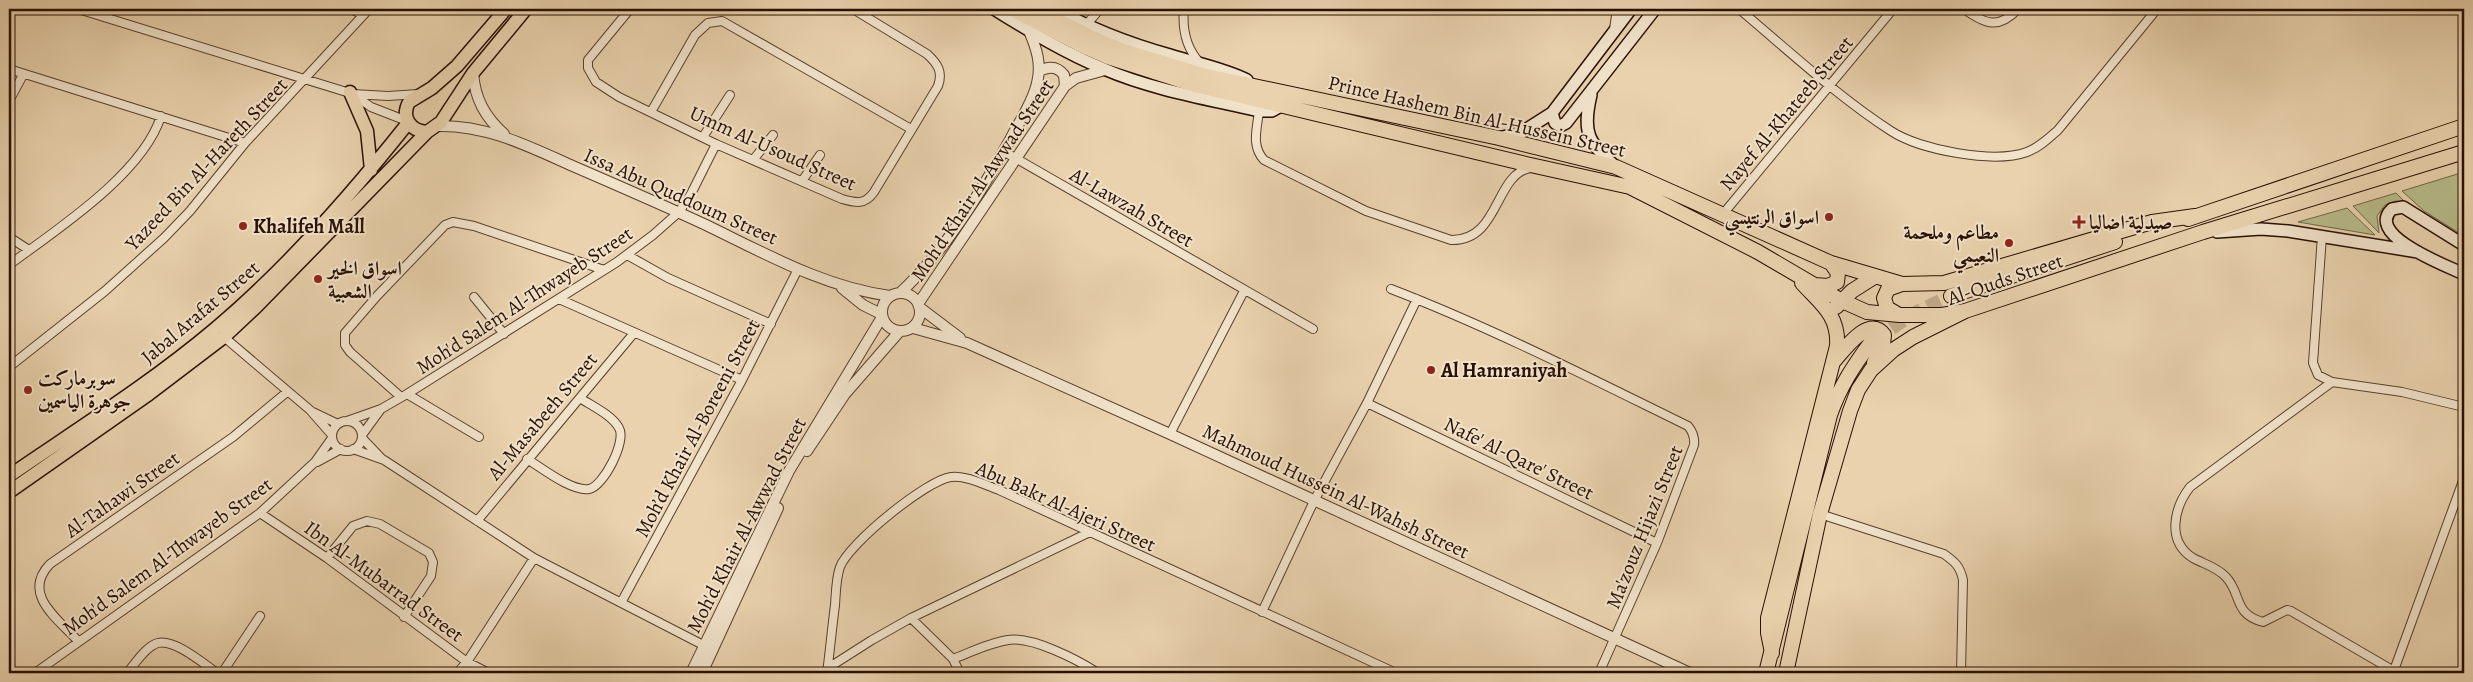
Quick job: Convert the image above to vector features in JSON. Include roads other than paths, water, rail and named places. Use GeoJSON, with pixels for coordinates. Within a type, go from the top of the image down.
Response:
{"type":"FeatureCollection","features":[{"type":"Feature","properties":{"kind":"highway","name":"Prince Hashem Bin Al-Hussein Street"},"geometry":{"type":"LineString","coordinates":[[1012,9],[1081,45],[1138,68],[1194,85],[1508,160],[1630,187],[1758,252],[1796,276],[1814,284],[1840,300],[1867,312],[1900,316],[1942,315],[1965,311]]}},
{"type":"Feature","properties":{"kind":"highway","name":"Prince Hashem Bin Al-Hussein Street"},"geometry":{"type":"LineString","coordinates":[[1035,9],[1120,50],[1202,75],[1499,138],[1616,167],[1831,263],[1902,284],[1944,283],[2152,222],[2195,216]]}},
{"type":"Feature","properties":{"kind":"highway","name":"Al-Quds Street"},"geometry":{"type":"LineString","coordinates":[[1951,296],[2464,126]]}},
{"type":"Feature","properties":{"kind":"highway","name":"Al-Quds Street"},"geometry":{"type":"LineString","coordinates":[[1786,673],[1820,514],[1850,411],[1858,390],[1871,370],[1913,337],[1965,311],[2203,232],[2464,152]]}},
{"type":"Feature","properties":{"kind":"highway"},"geometry":{"type":"LineString","coordinates":[[1814,284],[1828,286],[1837,282],[1838,273],[1831,263]]}},
{"type":"Feature","properties":{"kind":"highway"},"geometry":{"type":"LineString","coordinates":[[1772,653],[1768,633],[1768,618],[1833,362],[1838,333],[1831,314],[1796,276]]}},
{"type":"Feature","properties":{"kind":"highway"},"geometry":{"type":"LineString","coordinates":[[1831,314],[1840,300],[1874,277]]}},
{"type":"Feature","properties":{"kind":"highway"},"geometry":{"type":"LineString","coordinates":[[1900,316],[1887,308],[1884,298],[1888,289],[1902,284]]}},
{"type":"Feature","properties":{"kind":"highway"},"geometry":{"type":"LineString","coordinates":[[1833,362],[1864,331],[1877,330],[1884,335],[1885,340],[1871,370]]}},
{"type":"Feature","properties":{"kind":"highway"},"geometry":{"type":"LineString","coordinates":[[1766,673],[1830,415],[1838,390],[1872,342]]}},
{"type":"Feature","properties":{"kind":"main road","name":"Jabal Arafat Street"},"geometry":{"type":"LineString","coordinates":[[9,476],[128,396],[215,329],[262,286],[371,170],[407,122],[406,111],[409,102],[457,66],[506,9]]}},
{"type":"Feature","properties":{"kind":"main road","name":"Jabal Arafat Street"},"geometry":{"type":"LineString","coordinates":[[9,492],[149,394],[224,337],[432,129],[473,74],[526,9]]}},
{"type":"Feature","properties":{"kind":"main road","name":"Prince Hashem Bin Al-Hussein Street"},"geometry":{"type":"LineString","coordinates":[[994,9],[1066,52],[1105,70],[1147,84],[1259,111],[1272,111],[1281,106]]}},
{"type":"Feature","properties":{"kind":"main road","name":"Prince Hashem Bin Al-Hussein Street"},"geometry":{"type":"LineString","coordinates":[[1056,9],[1086,25],[1169,55],[1244,78],[1259,87]]}},
{"type":"Feature","properties":{"kind":"main road"},"geometry":{"type":"LineString","coordinates":[[1499,138],[1522,132],[1552,113],[1631,9]]}},
{"type":"Feature","properties":{"kind":"main road"},"geometry":{"type":"LineString","coordinates":[[1552,113],[1555,123],[1560,126],[1566,124],[1655,9]]}},
{"type":"Feature","properties":{"kind":"main road"},"geometry":{"type":"LineString","coordinates":[[351,93],[367,132],[371,170]]}},
{"type":"Feature","properties":{"kind":"main road"},"geometry":{"type":"LineString","coordinates":[[1591,93],[1588,107],[1590,137],[1595,149],[1616,167]]}},
{"type":"Feature","properties":{"kind":"main road"},"geometry":{"type":"LineString","coordinates":[[407,122],[418,130],[432,129]]}},
{"type":"Feature","properties":{"kind":"main road"},"geometry":{"type":"LineString","coordinates":[[2464,245],[2403,207],[2392,209],[2386,218],[2386,225],[2394,236],[2418,252],[2464,274]]}},
{"type":"Feature","properties":{"kind":"main road"},"geometry":{"type":"LineString","coordinates":[[2203,232],[2261,229],[2322,236],[2418,252]]}},
{"type":"Feature","properties":{"kind":"street"},"geometry":{"type":"LineString","coordinates":[[78,9],[351,93],[388,96],[422,93]]}},
{"type":"Feature","properties":{"kind":"street"},"geometry":{"type":"LineString","coordinates":[[351,9],[366,12]]}},
{"type":"Feature","properties":{"kind":"street","name":"Umm Al-Usoud Street"},"geometry":{"type":"LineString","coordinates":[[630,9],[588,60],[588,68],[596,82],[619,97],[716,144],[842,199],[856,203],[865,202],[874,192],[938,86],[941,73],[938,65],[927,54],[853,9]]}},
{"type":"Feature","properties":{"kind":"street"},"geometry":{"type":"LineString","coordinates":[[1086,25],[1100,9]]}},
{"type":"Feature","properties":{"kind":"street"},"geometry":{"type":"LineString","coordinates":[[1184,9],[1186,41],[1191,53],[1200,63]]}},
{"type":"Feature","properties":{"kind":"street"},"geometry":{"type":"LineString","coordinates":[[1615,29],[1618,9]]}},
{"type":"Feature","properties":{"kind":"street"},"geometry":{"type":"LineString","coordinates":[[1739,9],[1830,85],[1891,132],[1910,140],[1975,155],[2011,155],[2027,152],[2043,143],[2058,130],[2157,9]]}},
{"type":"Feature","properties":{"kind":"street","name":"Nayef Al-Khateeb Street"},"geometry":{"type":"LineString","coordinates":[[1723,214],[1893,9]]}},
{"type":"Feature","properties":{"kind":"street"},"geometry":{"type":"LineString","coordinates":[[1964,9],[1980,20],[1991,23],[2007,19],[2018,9]]}},
{"type":"Feature","properties":{"kind":"street","name":"Yazeed Bin Al-Hareth Street"},"geometry":{"type":"LineString","coordinates":[[9,368],[148,254],[190,211],[246,143],[366,12]]}},
{"type":"Feature","properties":{"kind":"street"},"geometry":{"type":"LineString","coordinates":[[651,112],[695,35],[708,22],[722,21],[911,129]]}},
{"type":"Feature","properties":{"kind":"street","name":"Moh'd Khair Al-Awwad Street"},"geometry":{"type":"LineString","coordinates":[[895,294],[914,279],[951,233],[978,195],[1030,103],[1039,71],[1036,50],[1029,31]]}},
{"type":"Feature","properties":{"kind":"street"},"geometry":{"type":"LineString","coordinates":[[1039,71],[1047,68],[1058,69],[1064,75],[1065,86]]}},
{"type":"Feature","properties":{"kind":"street"},"geometry":{"type":"LineString","coordinates":[[9,69],[23,75],[246,143]]}},
{"type":"Feature","properties":{"kind":"street","name":"Moh'd Khair Al-Awwad Street"},"geometry":{"type":"LineString","coordinates":[[919,306],[1015,158],[1065,86],[1076,78],[1105,70]]}},
{"type":"Feature","properties":{"kind":"street","name":"Issa Abu Quddoum Street"},"geometry":{"type":"LineString","coordinates":[[473,74],[480,105],[492,124],[508,138]]}},
{"type":"Feature","properties":{"kind":"street"},"geometry":{"type":"LineString","coordinates":[[9,101],[23,75]]}},
{"type":"Feature","properties":{"kind":"street"},"geometry":{"type":"LineString","coordinates":[[351,93],[371,107],[407,122]]}},
{"type":"Feature","properties":{"kind":"street"},"geometry":{"type":"LineString","coordinates":[[703,137],[730,95]]}},
{"type":"Feature","properties":{"kind":"street"},"geometry":{"type":"LineString","coordinates":[[1259,111],[1255,142],[1258,154],[1264,160],[1366,211],[1450,240],[1462,241],[1480,230],[1514,178],[1524,169],[1541,167]]}},
{"type":"Feature","properties":{"kind":"street"},"geometry":{"type":"LineString","coordinates":[[9,265],[72,219],[133,162],[148,146],[161,116]]}},
{"type":"Feature","properties":{"kind":"street","name":"Issa Abu Quddoum Street"},"geometry":{"type":"LineString","coordinates":[[432,129],[474,128],[508,138],[679,212],[798,269],[839,286],[895,294]]}},
{"type":"Feature","properties":{"kind":"street"},"geometry":{"type":"LineString","coordinates":[[753,160],[773,134]]}},
{"type":"Feature","properties":{"kind":"street","name":"Moh'd Salem Al-Thwayeb Street"},"geometry":{"type":"LineString","coordinates":[[347,421],[381,409],[404,396],[627,255],[679,212],[692,194],[716,144]]}},
{"type":"Feature","properties":{"kind":"street","name":"Al-Lawzah Street"},"geometry":{"type":"LineString","coordinates":[[1004,151],[1312,329]]}},
{"type":"Feature","properties":{"kind":"street"},"geometry":{"type":"LineString","coordinates":[[802,181],[820,155]]}},
{"type":"Feature","properties":{"kind":"street"},"geometry":{"type":"LineString","coordinates":[[1508,160],[1515,168],[1514,178]]}},
{"type":"Feature","properties":{"kind":"street"},"geometry":{"type":"LineString","coordinates":[[479,437],[404,396],[350,352],[345,345],[345,333],[377,296],[445,225],[453,222],[468,224],[604,270]]}},
{"type":"Feature","properties":{"kind":"street"},"geometry":{"type":"LineString","coordinates":[[2322,236],[2313,363],[2318,375],[2332,382],[2402,392],[2464,407]]}},
{"type":"Feature","properties":{"kind":"street"},"geometry":{"type":"LineString","coordinates":[[9,237],[28,250]]}},
{"type":"Feature","properties":{"kind":"street"},"geometry":{"type":"LineString","coordinates":[[627,255],[668,278],[771,324]]}},
{"type":"Feature","properties":{"kind":"street","name":"Moh’d Khair Al-Boreeni Street"},"geometry":{"type":"LineString","coordinates":[[622,602],[742,380],[798,269]]}},
{"type":"Feature","properties":{"kind":"street","name":"Issa Abu Quddoum Street"},"geometry":{"type":"LineString","coordinates":[[839,286],[863,305],[882,316]]}},
{"type":"Feature","properties":{"kind":"street","name":"Ma'zouz Hijazi Street"},"geometry":{"type":"LineString","coordinates":[[1391,289],[1417,299],[1613,389],[1688,426],[1695,437],[1694,445],[1657,544],[1616,639],[1599,673]]}},
{"type":"Feature","properties":{"kind":"street"},"geometry":{"type":"LineString","coordinates":[[1170,434],[1244,291]]}},
{"type":"Feature","properties":{"kind":"street"},"geometry":{"type":"LineString","coordinates":[[895,294],[911,296],[919,306],[919,318],[913,328],[899,332],[892,330],[882,316],[884,301],[895,294]]}},
{"type":"Feature","properties":{"kind":"street"},"geometry":{"type":"LineString","coordinates":[[474,297],[504,334]]}},
{"type":"Feature","properties":{"kind":"street"},"geometry":{"type":"LineString","coordinates":[[560,299],[742,380]]}},
{"type":"Feature","properties":{"kind":"street"},"geometry":{"type":"LineString","coordinates":[[1262,612],[1314,501],[1367,403],[1417,299]]}},
{"type":"Feature","properties":{"kind":"street","name":"Mahmoud Hussein Al-Wahsh Street"},"geometry":{"type":"LineString","coordinates":[[919,306],[967,343]]}},
{"type":"Feature","properties":{"kind":"street","name":"Moh'd Khair Al-Awwad Street"},"geometry":{"type":"LineString","coordinates":[[702,673],[709,648],[789,471],[882,316]]}},
{"type":"Feature","properties":{"kind":"street","name":"Mahmoud Hussein Al-Wahsh Street"},"geometry":{"type":"LineString","coordinates":[[913,328],[967,343],[1170,434],[1690,673]]}},
{"type":"Feature","properties":{"kind":"street","name":"Moh'd Khair Al-Awwad Street"},"geometry":{"type":"LineString","coordinates":[[691,673],[709,648],[803,458],[846,394],[899,332]]}},
{"type":"Feature","properties":{"kind":"street","name":"Al-Masabeeh Street"},"geometry":{"type":"LineString","coordinates":[[477,521],[634,333]]}},
{"type":"Feature","properties":{"kind":"street"},"geometry":{"type":"LineString","coordinates":[[224,337],[310,410],[338,424],[347,421],[354,423],[360,428],[362,436],[384,460]]}},
{"type":"Feature","properties":{"kind":"street"},"geometry":{"type":"LineString","coordinates":[[2332,382],[2190,487],[2180,501],[2175,515],[2176,530],[2180,544],[2186,552],[2227,578],[2233,587],[2240,606],[2249,617],[2262,622],[2286,610],[2291,611],[2394,672],[2464,478]]}},
{"type":"Feature","properties":{"kind":"street","name":"Al-Tahawi Street"},"geometry":{"type":"LineString","coordinates":[[78,642],[41,600],[38,589],[44,571],[50,564],[233,437],[287,392]]}},
{"type":"Feature","properties":{"kind":"street"},"geometry":{"type":"LineString","coordinates":[[527,459],[579,488],[589,489],[596,486],[615,455],[622,434],[614,422],[580,398]]}},
{"type":"Feature","properties":{"kind":"street","name":"Nafe' Al-Qare' Street"},"geometry":{"type":"LineString","coordinates":[[1367,403],[1657,544]]}},
{"type":"Feature","properties":{"kind":"street","name":"Moh'd Salem Al-Thwayeb Street"},"geometry":{"type":"LineString","coordinates":[[362,436],[381,409]]}},
{"type":"Feature","properties":{"kind":"street"},"geometry":{"type":"LineString","coordinates":[[310,410],[332,437],[335,445],[341,450],[354,449],[384,460],[534,558],[709,648]]}},
{"type":"Feature","properties":{"kind":"street"},"geometry":{"type":"LineString","coordinates":[[332,437],[338,424]]}},
{"type":"Feature","properties":{"kind":"street"},"geometry":{"type":"LineString","coordinates":[[354,449],[359,444],[362,436]]}},
{"type":"Feature","properties":{"kind":"street","name":"Moh'd Salem Al-Thwayeb Street"},"geometry":{"type":"LineString","coordinates":[[35,673],[260,513],[315,462],[332,437]]}},
{"type":"Feature","properties":{"kind":"street","name":"Moh'd Salem Al-Thwayeb Street"},"geometry":{"type":"LineString","coordinates":[[315,462],[341,450]]}},
{"type":"Feature","properties":{"kind":"street","name":"Abu Bakr Al-Ajeri Street"},"geometry":{"type":"LineString","coordinates":[[828,671],[840,567],[848,554],[861,538],[879,523],[937,482],[950,477],[969,479],[999,490],[1396,673]]}},
{"type":"Feature","properties":{"kind":"street","name":"Ibn Al-Mubarrad Street"},"geometry":{"type":"LineString","coordinates":[[260,513],[328,558],[404,617],[467,662],[489,673]]}},
{"type":"Feature","properties":{"kind":"street"},"geometry":{"type":"LineString","coordinates":[[1820,514],[1944,554],[1956,562],[1960,568],[1963,580],[1960,673]]}},
{"type":"Feature","properties":{"kind":"street"},"geometry":{"type":"LineString","coordinates":[[328,558],[353,526],[368,522],[380,524],[429,553],[433,562],[431,576],[404,617]]}},
{"type":"Feature","properties":{"kind":"street"},"geometry":{"type":"LineString","coordinates":[[828,671],[872,640],[911,618],[1090,532]]}},
{"type":"Feature","properties":{"kind":"street"},"geometry":{"type":"LineString","coordinates":[[457,673],[467,662],[534,558]]}},
{"type":"Feature","properties":{"kind":"street"},"geometry":{"type":"LineString","coordinates":[[222,673],[260,616]]}},
{"type":"Feature","properties":{"kind":"street"},"geometry":{"type":"LineString","coordinates":[[911,618],[953,658],[960,673]]}},
{"type":"Feature","properties":{"kind":"street"},"geometry":{"type":"LineString","coordinates":[[953,658],[985,646],[1009,640],[1019,640],[1031,642],[1082,663],[1098,673]]}},
{"type":"Feature","properties":{"kind":"street"},"geometry":{"type":"LineString","coordinates":[[127,673],[150,648],[158,643],[166,643],[175,645],[217,673]]}},
{"type":"Feature","properties":{"kind":"street"},"geometry":{"type":"LineString","coordinates":[[1374,673],[1376,664]]}},
{"type":"Feature","properties":{"kind":"tunnel"},"geometry":{"type":"LineString","coordinates":[[1874,340],[1911,315],[1951,296]]}},
{"type":"Feature","properties":{"kind":"place","name":"اسواق الرنتيسي"},"geometry":{"type":"Point","coordinates":[1829,217]}},
{"type":"Feature","properties":{"kind":"place","name":"صيدلية اضاليا"},"geometry":{"type":"Point","coordinates":[2079,222]}},
{"type":"Feature","properties":{"kind":"place","name":"Khalifeh Mall"},"geometry":{"type":"Point","coordinates":[243,226]}},
{"type":"Feature","properties":{"kind":"place","name":"مطاعم وملحمة النعيمي"},"geometry":{"type":"Point","coordinates":[2009,243]}},
{"type":"Feature","properties":{"kind":"place","name":"اسواق الخير الشعبية"},"geometry":{"type":"Point","coordinates":[318,279]}},
{"type":"Feature","properties":{"kind":"place","name":"Al Hamraniyah"},"geometry":{"type":"Point","coordinates":[1431,370]}},
{"type":"Feature","properties":{"kind":"place","name":"سوبرماركت جوهرة الياسمين"},"geometry":{"type":"Point","coordinates":[28,390]}}]}
